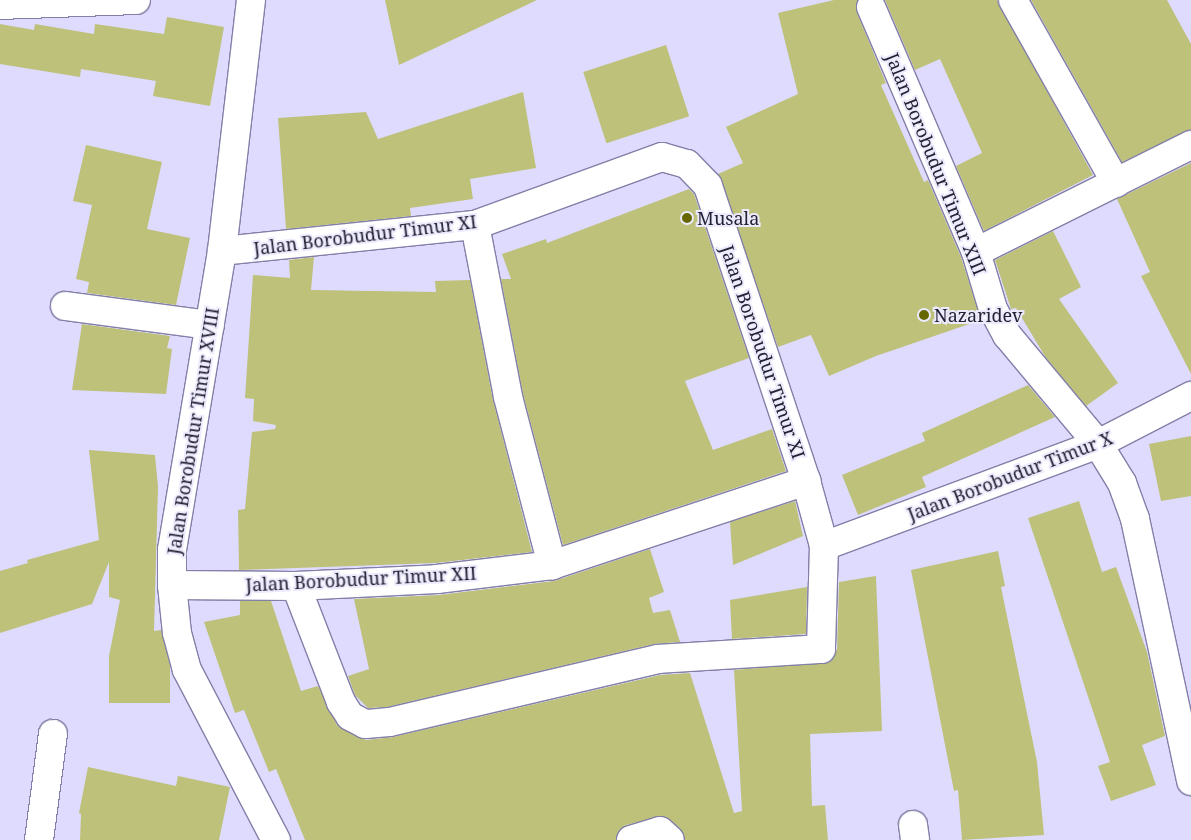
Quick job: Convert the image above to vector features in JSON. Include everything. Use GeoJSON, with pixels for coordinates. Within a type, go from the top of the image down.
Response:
{"type":"FeatureCollection","features":[{"type":"Feature","properties":{"kind":"street"},"geometry":{"type":"LineString","coordinates":[[0,5],[136,0]]}},
{"type":"Feature","properties":{"kind":"street","name":"Jalan Borobudur Timur XVIII"},"geometry":{"type":"LineString","coordinates":[[250,0],[222,251],[172,550],[172,585],[177,633],[188,670],[276,840]]}},
{"type":"Feature","properties":{"kind":"street"},"geometry":{"type":"LineString","coordinates":[[1012,0],[1116,183]]}},
{"type":"Feature","properties":{"kind":"street","name":"Jalan Borobudur Timur XIII"},"geometry":{"type":"LineString","coordinates":[[871,7],[976,252],[993,308],[1007,335],[1098,444],[1122,483],[1135,519],[1191,781]]}},
{"type":"Feature","properties":{"kind":"street"},"geometry":{"type":"LineString","coordinates":[[976,252],[1191,145]]}},
{"type":"Feature","properties":{"kind":"street","name":"Jalan Borobudur Timur XI"},"geometry":{"type":"LineString","coordinates":[[222,251],[475,225],[662,157],[688,164],[708,186],[806,481],[824,546],[821,649],[658,659],[389,722],[365,724],[350,716],[341,702],[296,586]]}},
{"type":"Feature","properties":{"kind":"street"},"geometry":{"type":"LineString","coordinates":[[475,225],[508,397],[552,565]]}},
{"type":"Feature","properties":{"kind":"street"},"geometry":{"type":"LineString","coordinates":[[65,306],[210,325]]}},
{"type":"Feature","properties":{"kind":"street","name":"Jalan Borobudur Timur X"},"geometry":{"type":"LineString","coordinates":[[824,546],[1098,444],[1191,396]]}},
{"type":"Feature","properties":{"kind":"street","name":"Jalan Borobudur Timur XII"},"geometry":{"type":"LineString","coordinates":[[172,585],[296,586],[436,579],[552,565],[806,481]]}},
{"type":"Feature","properties":{"kind":"street"},"geometry":{"type":"LineString","coordinates":[[39,840],[52,734]]}},
{"type":"Feature","properties":{"kind":"street"},"geometry":{"type":"LineString","coordinates":[[631,840],[660,831],[670,840]]}},
{"type":"Feature","properties":{"kind":"building"},"geometry":{"type":"Polygon","coordinates":[[[385,0],[537,0],[399,65],[385,0]]]}},
{"type":"Feature","properties":{"kind":"building"},"geometry":{"type":"Polygon","coordinates":[[[834,0],[857,0],[857,13],[886,83],[881,85],[924,182],[928,180],[961,257],[981,320],[876,356],[829,376],[811,335],[778,347],[718,174],[743,163],[726,127],[798,94],[778,13],[834,0]]]}},
{"type":"Feature","properties":{"kind":"building"},"geometry":{"type":"Polygon","coordinates":[[[885,0],[997,0],[1093,175],[984,231],[956,166],[982,153],[940,59],[915,70],[885,0]]]}},
{"type":"Feature","properties":{"kind":"building"},"geometry":{"type":"Polygon","coordinates":[[[1031,0],[1167,0],[1191,44],[1191,130],[1122,162],[1031,0]]]}},
{"type":"Feature","properties":{"kind":"building"},"geometry":{"type":"Polygon","coordinates":[[[167,17],[224,27],[210,106],[153,96],[156,81],[81,69],[80,77],[0,64],[0,24],[34,30],[35,24],[94,34],[95,24],[164,34],[167,17]]]}},
{"type":"Feature","properties":{"kind":"building"},"geometry":{"type":"Polygon","coordinates":[[[666,45],[689,116],[606,143],[583,72],[666,45]]]}},
{"type":"Feature","properties":{"kind":"building"},"geometry":{"type":"Polygon","coordinates":[[[523,92],[536,168],[470,179],[473,199],[410,208],[411,216],[286,229],[278,118],[366,112],[378,139],[523,92]]]}},
{"type":"Feature","properties":{"kind":"building"},"geometry":{"type":"Polygon","coordinates":[[[86,145],[162,162],[147,229],[190,238],[176,305],[87,293],[89,282],[76,279],[92,205],[73,201],[86,145]]]}},
{"type":"Feature","properties":{"kind":"building"},"geometry":{"type":"Polygon","coordinates":[[[1191,163],[1191,374],[1141,276],[1150,272],[1117,199],[1191,163]]]}},
{"type":"Feature","properties":{"kind":"building"},"geometry":{"type":"Polygon","coordinates":[[[689,189],[694,194],[749,358],[685,381],[713,450],[772,429],[786,471],[563,545],[523,394],[501,279],[511,279],[502,254],[546,239],[547,243],[689,189]]]}},
{"type":"Feature","properties":{"kind":"building"},"geometry":{"type":"Polygon","coordinates":[[[1053,231],[1081,287],[1059,299],[1118,383],[1086,406],[1046,358],[1016,308],[1011,309],[995,260],[1053,231]]]}},
{"type":"Feature","properties":{"kind":"building"},"geometry":{"type":"Polygon","coordinates":[[[314,257],[311,290],[436,292],[435,281],[470,280],[493,400],[532,552],[436,563],[239,570],[238,510],[245,509],[252,432],[275,429],[276,425],[253,421],[254,399],[245,398],[253,275],[290,278],[289,260],[314,257]]]}},
{"type":"Feature","properties":{"kind":"building"},"geometry":{"type":"Polygon","coordinates":[[[82,324],[170,336],[167,348],[172,349],[166,394],[72,390],[82,324]]]}},
{"type":"Feature","properties":{"kind":"building"},"geometry":{"type":"Polygon","coordinates":[[[1028,385],[1055,417],[922,477],[926,487],[858,515],[842,475],[925,441],[922,433],[1028,385]]]}},
{"type":"Feature","properties":{"kind":"building"},"geometry":{"type":"Polygon","coordinates":[[[1191,436],[1191,496],[1161,501],[1149,444],[1191,436]]]}},
{"type":"Feature","properties":{"kind":"building"},"geometry":{"type":"Polygon","coordinates":[[[89,450],[155,455],[158,487],[154,631],[161,630],[170,665],[170,703],[109,703],[109,656],[120,600],[109,597],[109,562],[92,604],[0,633],[0,571],[28,563],[27,560],[99,540],[89,450]]]}},
{"type":"Feature","properties":{"kind":"building"},"geometry":{"type":"Polygon","coordinates":[[[795,501],[803,536],[733,565],[730,522],[795,501]]]}},
{"type":"Feature","properties":{"kind":"building"},"geometry":{"type":"Polygon","coordinates":[[[1079,501],[1102,572],[1116,567],[1147,652],[1165,736],[1142,745],[1156,785],[1111,801],[1098,766],[1110,762],[1028,518],[1079,501]]]}},
{"type":"Feature","properties":{"kind":"building"},"geometry":{"type":"Polygon","coordinates":[[[650,549],[664,592],[649,598],[653,613],[670,610],[680,642],[654,644],[387,707],[368,708],[355,695],[348,676],[369,669],[354,599],[439,595],[554,581],[650,549]]]}},
{"type":"Feature","properties":{"kind":"building"},"geometry":{"type":"Polygon","coordinates":[[[998,551],[1005,586],[1001,587],[1037,762],[1044,835],[962,840],[958,790],[954,791],[911,570],[998,551]]]}},
{"type":"Feature","properties":{"kind":"building"},"geometry":{"type":"Polygon","coordinates":[[[876,576],[882,731],[810,734],[812,806],[825,805],[828,840],[685,840],[680,828],[663,816],[626,825],[619,830],[616,840],[305,840],[276,769],[269,772],[244,710],[235,713],[204,622],[240,615],[240,601],[271,601],[301,691],[318,686],[337,725],[366,740],[393,737],[660,675],[690,673],[734,813],[742,811],[734,670],[830,662],[837,649],[839,582],[876,576]]]}},
{"type":"Feature","properties":{"kind":"building"},"geometry":{"type":"Polygon","coordinates":[[[807,587],[806,634],[732,639],[730,600],[807,587]]]}},
{"type":"Feature","properties":{"kind":"building"},"geometry":{"type":"Polygon","coordinates":[[[88,767],[176,786],[178,776],[230,787],[219,840],[80,840],[81,814],[79,813],[88,767]]]}},
{"type":"Feature","properties":{"kind":"place","name":"Musala"},"geometry":{"type":"Point","coordinates":[687,218]}},
{"type":"Feature","properties":{"kind":"place","name":"Nazaridev"},"geometry":{"type":"Point","coordinates":[924,315]}}]}
